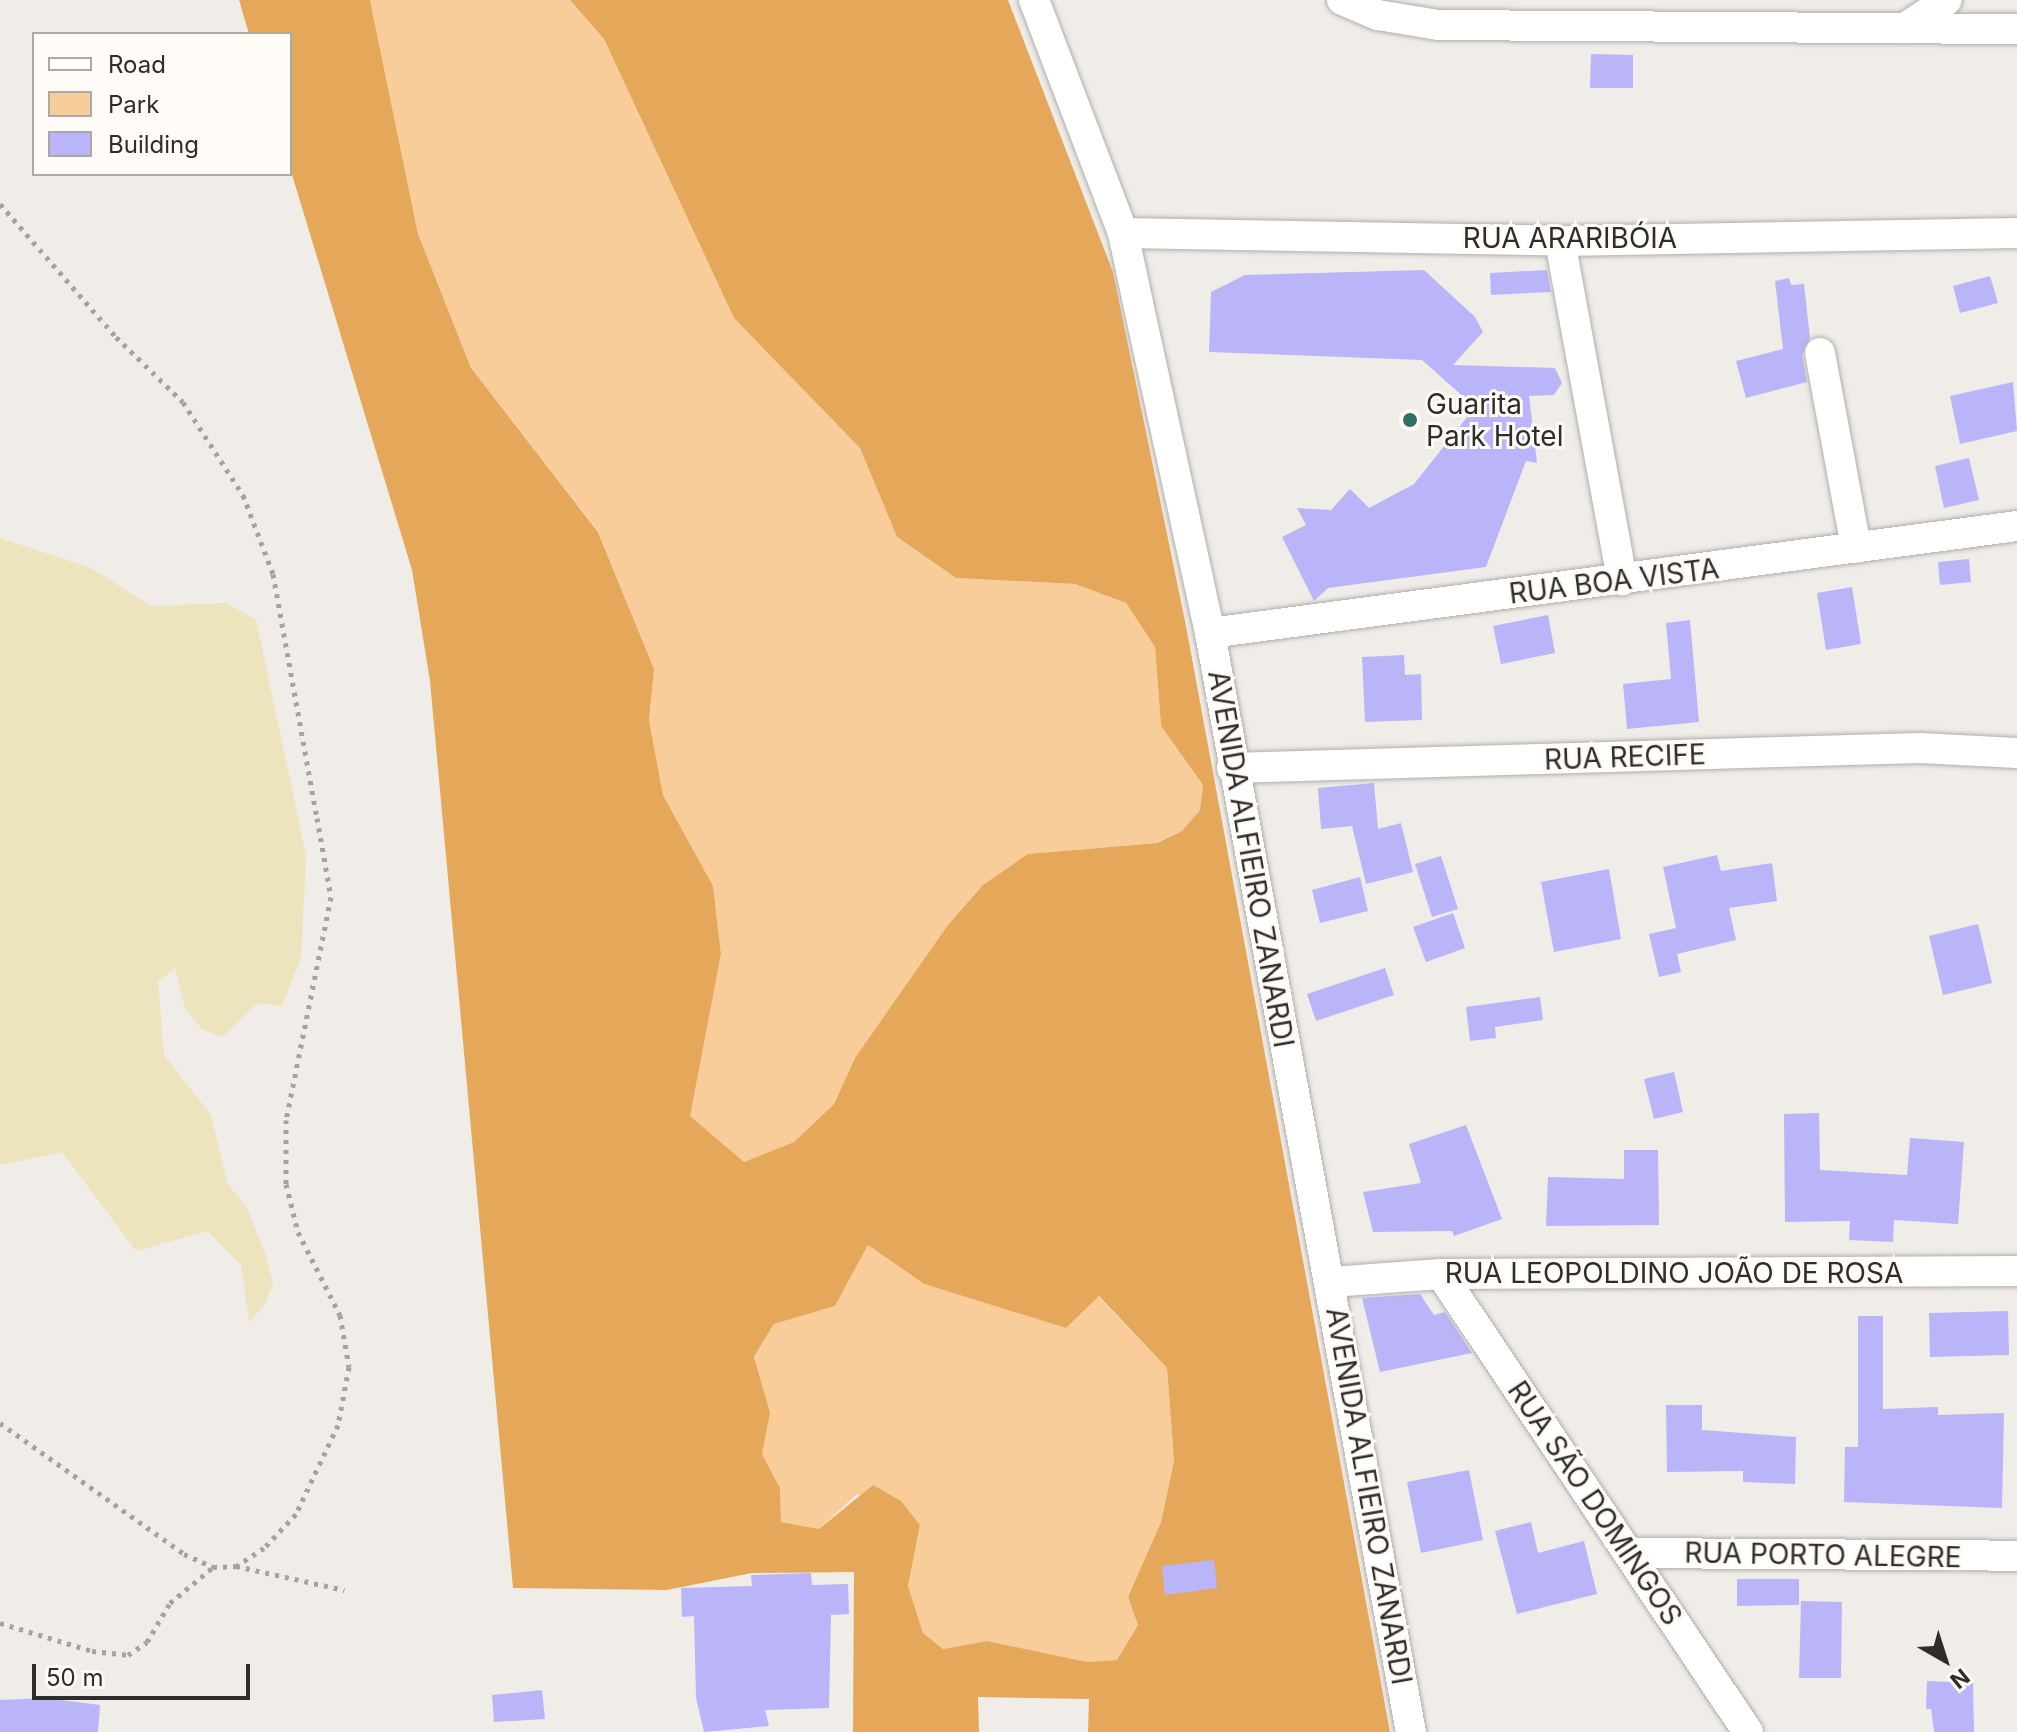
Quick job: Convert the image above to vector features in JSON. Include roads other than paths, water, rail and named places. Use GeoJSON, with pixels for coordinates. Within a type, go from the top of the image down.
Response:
{"type":"FeatureCollection","features":[{"type":"Feature","properties":{"kind":"street","name":"AVENIDA ALFIEIRO ZANARDI"},"geometry":{"type":"LineString","coordinates":[[1034,0],[1123,233],[1210,633],[1232,768],[1331,1282],[1411,1732]]}},
{"type":"Feature","properties":{"kind":"street"},"geometry":{"type":"LineString","coordinates":[[1342,0],[1378,15],[1438,25],[2017,29]]}},
{"type":"Feature","properties":{"kind":"street"},"geometry":{"type":"LineString","coordinates":[[1905,28],[1947,0]]}},
{"type":"Feature","properties":{"kind":"street","name":"RUA ARARIBÓIA"},"geometry":{"type":"LineString","coordinates":[[1123,233],[1560,241],[2017,233]]}},
{"type":"Feature","properties":{"kind":"street"},"geometry":{"type":"LineString","coordinates":[[1560,241],[1622,580]]}},
{"type":"Feature","properties":{"kind":"street"},"geometry":{"type":"LineString","coordinates":[[1820,353],[1856,548]]}},
{"type":"Feature","properties":{"kind":"street","name":"RUA BOA VISTA"},"geometry":{"type":"LineString","coordinates":[[1210,633],[2017,526]]}},
{"type":"Feature","properties":{"kind":"street","name":"RUA RECIFE"},"geometry":{"type":"LineString","coordinates":[[1232,768],[1920,748],[2017,753]]}},
{"type":"Feature","properties":{"kind":"street","name":"RUA LEOPOLDINO JOÃO DE ROSA"},"geometry":{"type":"LineString","coordinates":[[1331,1282],[1441,1274],[2017,1271]]}},
{"type":"Feature","properties":{"kind":"street","name":"RUA SÃO DOMINGOS"},"geometry":{"type":"LineString","coordinates":[[1441,1274],[1748,1732]]}},
{"type":"Feature","properties":{"kind":"street","name":"RUA PORTO ALEGRE"},"geometry":{"type":"LineString","coordinates":[[1630,1553],[2017,1556]]}},
{"type":"Feature","properties":{"kind":"place","name":"Guarita Park Hotel"},"geometry":{"type":"Point","coordinates":[1410,420]}}]}
